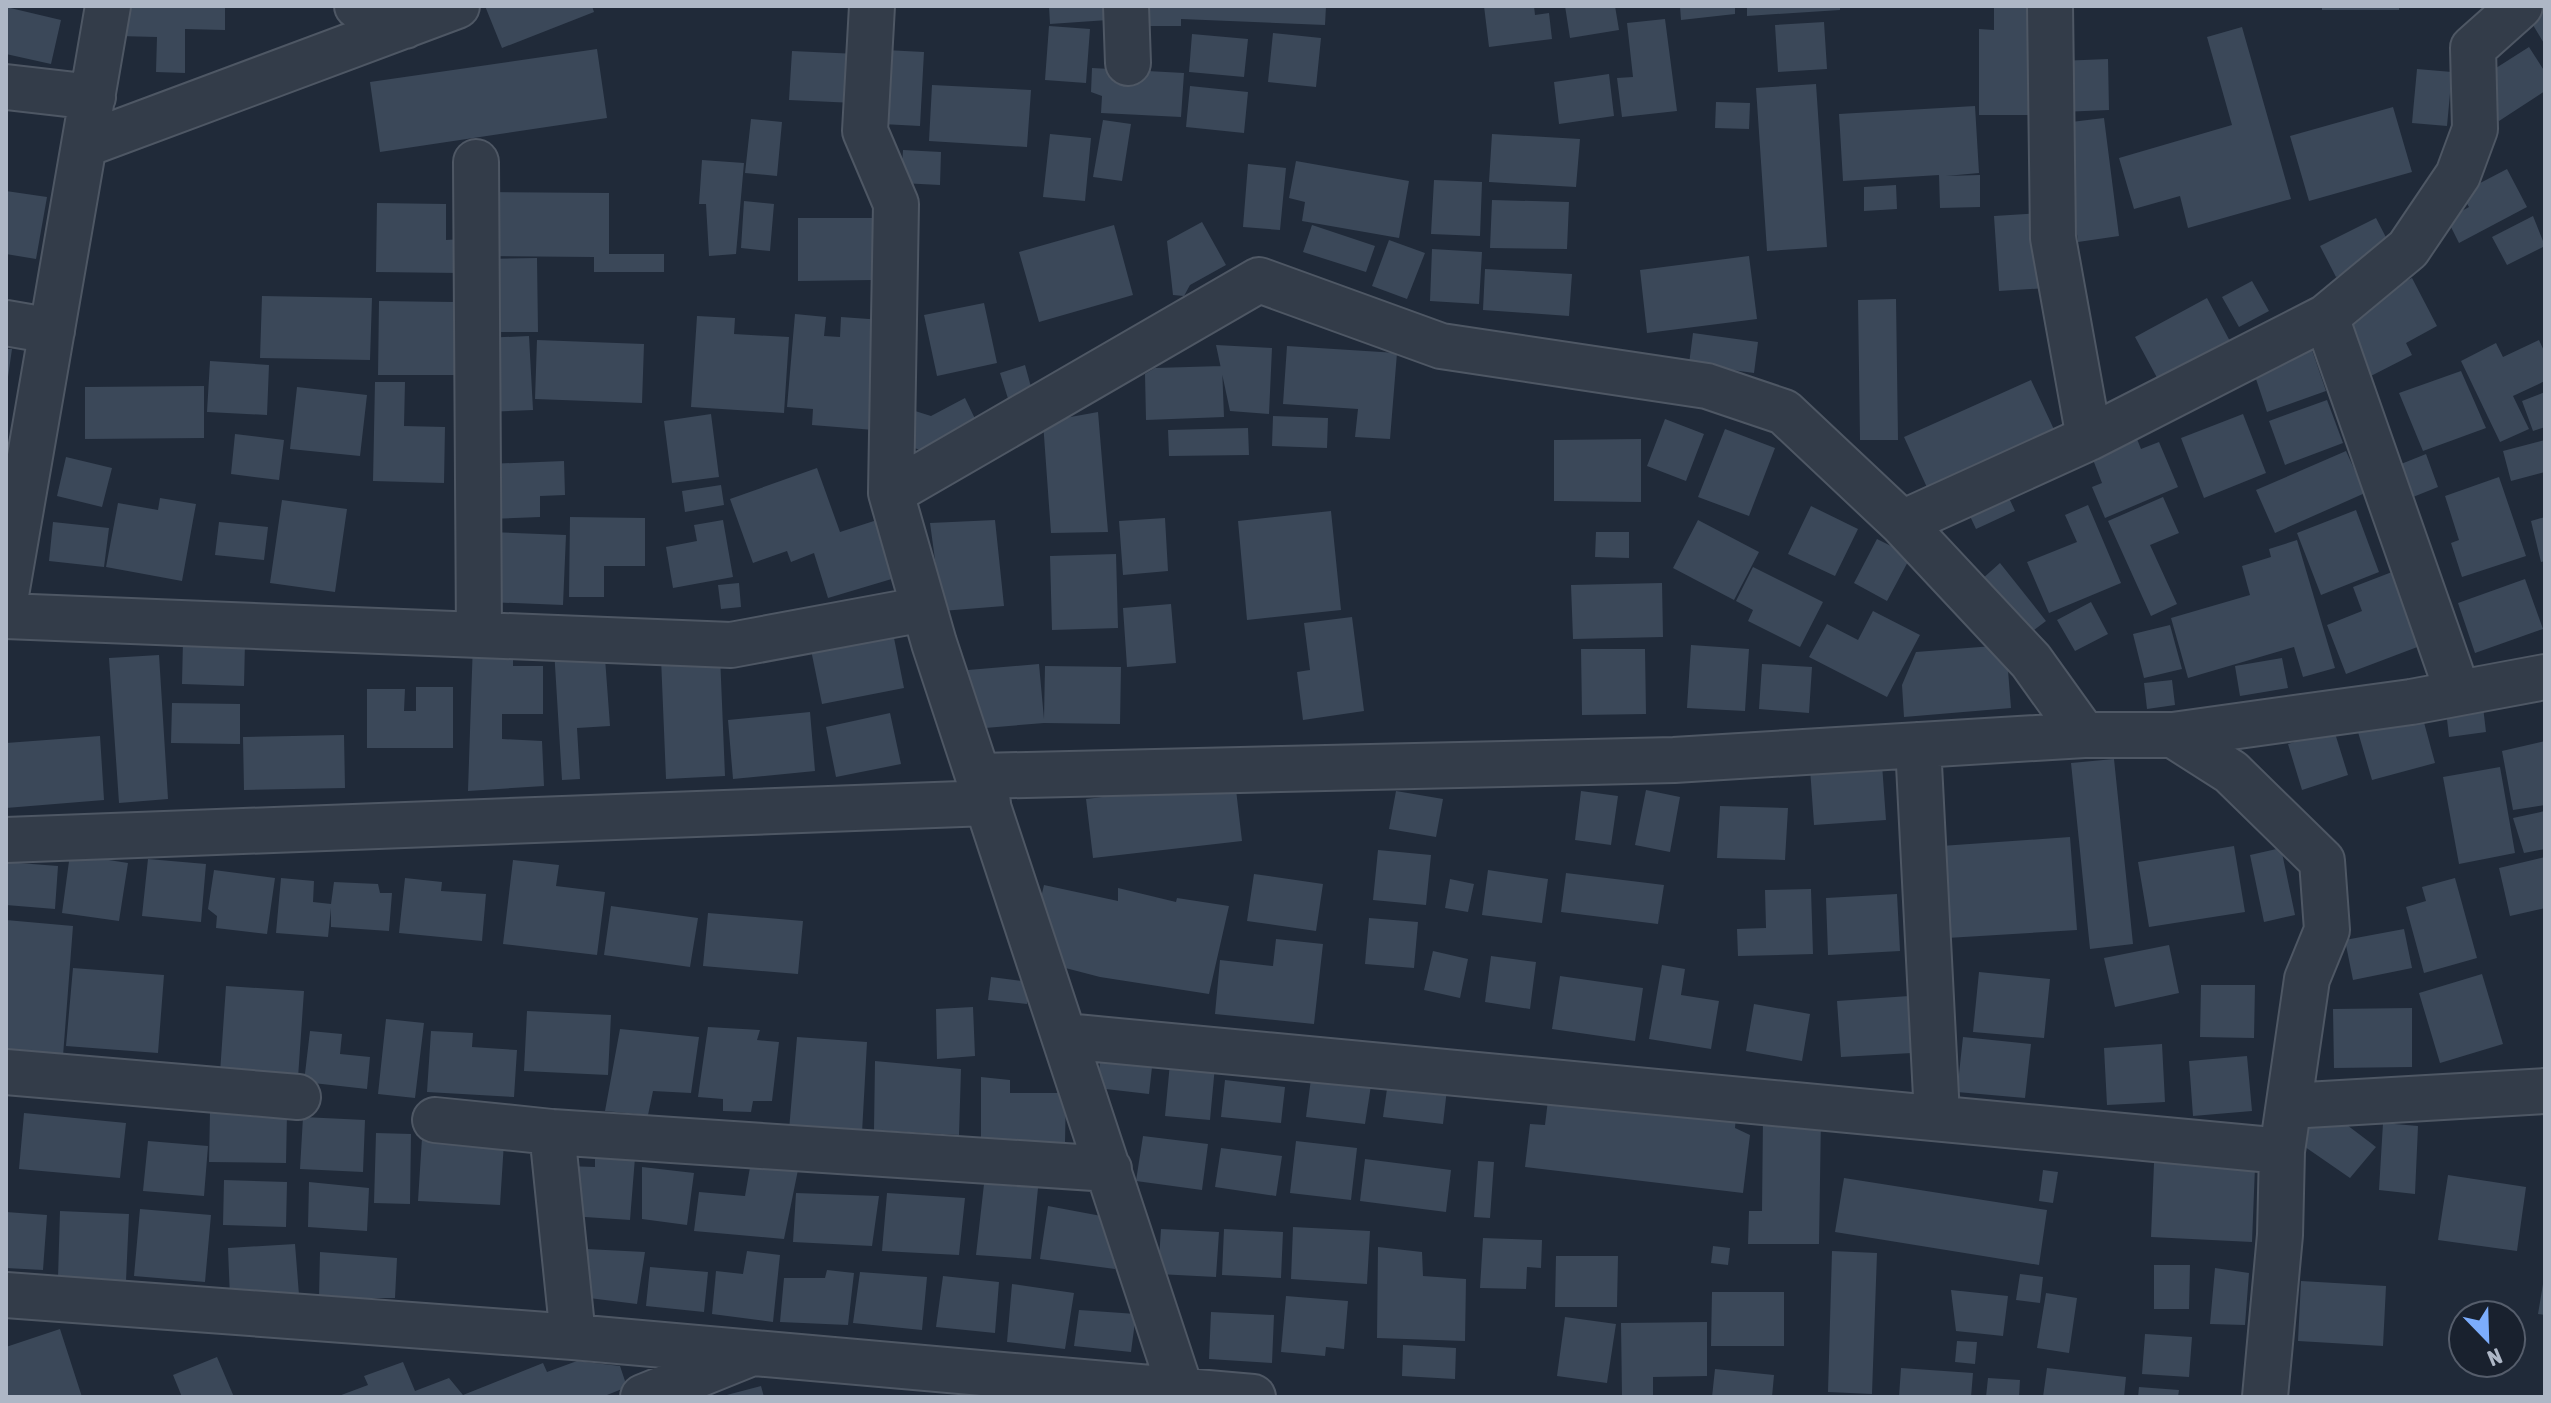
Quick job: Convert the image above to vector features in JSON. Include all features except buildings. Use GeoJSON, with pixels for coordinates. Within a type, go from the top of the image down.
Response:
{"type":"FeatureCollection","features":[{"type":"Feature","properties":{"kind":"street"},"geometry":{"type":"LineString","coordinates":[[6,595],[11,533],[52,331],[108,6]]}},
{"type":"Feature","properties":{"kind":"street"},"geometry":{"type":"LineString","coordinates":[[357,6],[405,26]]}},
{"type":"Feature","properties":{"kind":"street"},"geometry":{"type":"LineString","coordinates":[[84,145],[457,6]]}},
{"type":"Feature","properties":{"kind":"street"},"geometry":{"type":"LineString","coordinates":[[872,6],[865,131],[896,204],[891,493],[924,609],[1182,1394]]}},
{"type":"Feature","properties":{"kind":"street"},"geometry":{"type":"LineString","coordinates":[[1126,6],[1128,63]]}},
{"type":"Feature","properties":{"kind":"street"},"geometry":{"type":"LineString","coordinates":[[2050,6],[2053,238],[2089,438]]}},
{"type":"Feature","properties":{"kind":"street"},"geometry":{"type":"LineString","coordinates":[[1902,523],[2089,438],[2326,317],[2408,249],[2458,175],[2475,129],[2473,48],[2520,6]]}},
{"type":"Feature","properties":{"kind":"street"},"geometry":{"type":"LineString","coordinates":[[6,87],[93,97]]}},
{"type":"Feature","properties":{"kind":"street"},"geometry":{"type":"LineString","coordinates":[[476,162],[479,635]]}},
{"type":"Feature","properties":{"kind":"street"},"geometry":{"type":"LineString","coordinates":[[891,493],[1259,280],[1441,346],[1707,386],[1784,412],[1902,523],[2031,661],[2084,735]]}},
{"type":"Feature","properties":{"kind":"street"},"geometry":{"type":"LineString","coordinates":[[2326,317],[2458,693]]}},
{"type":"Feature","properties":{"kind":"street"},"geometry":{"type":"LineString","coordinates":[[6,323],[52,331]]}},
{"type":"Feature","properties":{"kind":"street"},"geometry":{"type":"LineString","coordinates":[[6,616],[731,645],[924,609]]}},
{"type":"Feature","properties":{"kind":"street"},"geometry":{"type":"LineString","coordinates":[[6,840],[983,789],[1674,760],[2084,735],[2173,735],[2458,693],[2545,677]]}},
{"type":"Feature","properties":{"kind":"street"},"geometry":{"type":"LineString","coordinates":[[2173,735],[2231,772],[2322,861],[2327,930],[2307,979],[2282,1151],[2280,1235],[2265,1397]]}},
{"type":"Feature","properties":{"kind":"street"},"geometry":{"type":"LineString","coordinates":[[1918,745],[1937,1116]]}},
{"type":"Feature","properties":{"kind":"street"},"geometry":{"type":"LineString","coordinates":[[1065,1036],[2282,1151]]}},
{"type":"Feature","properties":{"kind":"street"},"geometry":{"type":"LineString","coordinates":[[6,1072],[298,1097]]}},
{"type":"Feature","properties":{"kind":"street"},"geometry":{"type":"LineString","coordinates":[[2289,1106],[2545,1091]]}},
{"type":"Feature","properties":{"kind":"street"},"geometry":{"type":"LineString","coordinates":[[435,1120],[552,1132],[1109,1169]]}},
{"type":"Feature","properties":{"kind":"street"},"geometry":{"type":"LineString","coordinates":[[552,1132],[573,1337]]}},
{"type":"Feature","properties":{"kind":"street"},"geometry":{"type":"LineString","coordinates":[[6,1295],[573,1337],[1182,1394],[1253,1397]]}},
{"type":"Feature","properties":{"kind":"street"},"geometry":{"type":"LineString","coordinates":[[643,1397],[753,1353]]}}]}
